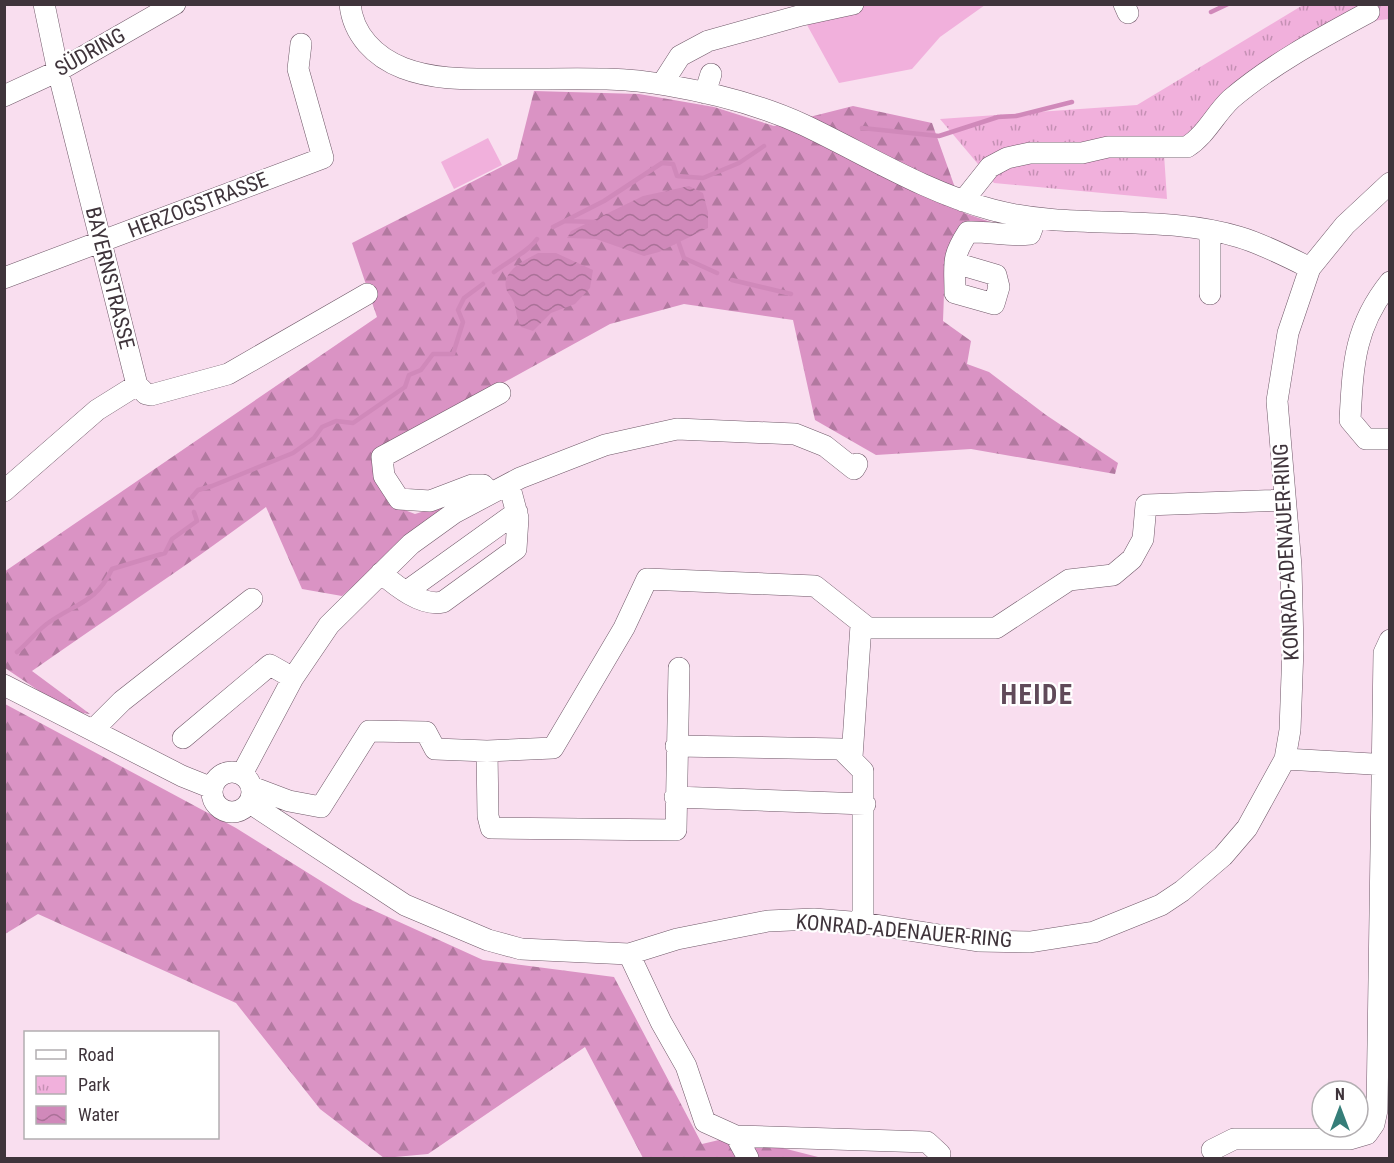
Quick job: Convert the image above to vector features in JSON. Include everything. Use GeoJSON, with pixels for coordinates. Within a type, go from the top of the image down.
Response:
{"type":"FeatureCollection","features":[{"type":"Feature","properties":{"kind":"street","name":"BAYERNSTRASSE"},"geometry":{"type":"LineString","coordinates":[[44,4],[58,71],[137,385]]}},
{"type":"Feature","properties":{"kind":"street","name":"SÜDRING"},"geometry":{"type":"LineString","coordinates":[[4,96],[58,71],[175,4]]}},
{"type":"Feature","properties":{"kind":"street"},"geometry":{"type":"LineString","coordinates":[[350,4],[354,25],[371,49],[392,63],[418,73],[471,79],[574,79],[708,84],[782,116],[906,177],[963,201],[1036,218],[1154,224],[1209,231],[1240,237],[1310,268]]}},
{"type":"Feature","properties":{"kind":"street"},"geometry":{"type":"LineString","coordinates":[[662,84],[680,57],[708,41],[802,15],[853,4]]}},
{"type":"Feature","properties":{"kind":"street"},"geometry":{"type":"LineString","coordinates":[[963,201],[990,167],[1007,158],[1030,153],[1082,153],[1108,147],[1187,147],[1198,140],[1230,101],[1261,77],[1310,44],[1369,12]]}},
{"type":"Feature","properties":{"kind":"street","name":"HERZOGSTRASSE"},"geometry":{"type":"LineString","coordinates":[[4,278],[323,158],[298,69],[301,44]]}},
{"type":"Feature","properties":{"kind":"street","name":"KONRAD-ADENAUER-RING"},"geometry":{"type":"LineString","coordinates":[[248,788],[405,905],[488,940],[532,950],[629,954],[677,939],[768,921],[814,919],[863,923],[978,941],[1030,942],[1062,939],[1111,926],[1161,905],[1182,891],[1223,856],[1247,828],[1285,759],[1290,730],[1293,648],[1291,566],[1277,401],[1288,333],[1310,268],[1345,225],[1389,183]]}},
{"type":"Feature","properties":{"kind":"street"},"geometry":{"type":"LineString","coordinates":[[955,262],[955,252],[968,232],[1030,234],[1036,218]]}},
{"type":"Feature","properties":{"kind":"street"},"geometry":{"type":"LineString","coordinates":[[1209,231],[1210,294]]}},
{"type":"Feature","properties":{"kind":"street"},"geometry":{"type":"LineString","coordinates":[[1389,282],[1374,301],[1361,328],[1354,358],[1350,420],[1366,439],[1389,439]]}},
{"type":"Feature","properties":{"kind":"street"},"geometry":{"type":"LineString","coordinates":[[4,491],[97,410],[137,385],[146,394],[152,395],[228,374],[367,294]]}},
{"type":"Feature","properties":{"kind":"street"},"geometry":{"type":"LineString","coordinates":[[381,573],[407,591],[436,604],[443,602],[504,560],[516,549],[517,512],[500,488],[472,485],[430,501],[399,499],[384,477],[382,457],[500,393]]}},
{"type":"Feature","properties":{"kind":"street"},"geometry":{"type":"LineString","coordinates":[[852,757],[860,633],[815,586],[647,579],[624,628],[553,748],[487,751],[435,749],[426,732],[369,731],[321,807],[290,801],[248,788],[233,771],[224,773],[216,779],[212,788],[212,797],[216,806],[224,811],[234,813],[243,810],[248,788],[293,678],[328,625],[411,544],[454,513],[500,488],[604,445],[677,429],[795,434],[825,447],[854,469],[857,464]]}},
{"type":"Feature","properties":{"kind":"street"},"geometry":{"type":"LineString","coordinates":[[860,633],[868,628],[996,628],[1069,580],[1113,575],[1132,559],[1143,539],[1146,505],[1284,500]]}},
{"type":"Feature","properties":{"kind":"street"},"geometry":{"type":"LineString","coordinates":[[407,591],[517,512]]}},
{"type":"Feature","properties":{"kind":"street"},"geometry":{"type":"LineString","coordinates":[[93,730],[122,701],[252,599]]}},
{"type":"Feature","properties":{"kind":"street"},"geometry":{"type":"LineString","coordinates":[[1212,1150],[1234,1139],[1350,1139],[1367,1134],[1374,1124],[1379,1054],[1385,765],[1384,653],[1389,640]]}},
{"type":"Feature","properties":{"kind":"street"},"geometry":{"type":"LineString","coordinates":[[183,738],[270,665],[293,678]]}},
{"type":"Feature","properties":{"kind":"street"},"geometry":{"type":"LineString","coordinates":[[487,751],[488,816],[491,828],[676,830],[679,668]]}},
{"type":"Feature","properties":{"kind":"street"},"geometry":{"type":"LineString","coordinates":[[4,685],[182,777],[212,788]]}},
{"type":"Feature","properties":{"kind":"street"},"geometry":{"type":"LineString","coordinates":[[676,746],[841,749],[852,757],[862,771],[865,804],[863,923]]}},
{"type":"Feature","properties":{"kind":"street"},"geometry":{"type":"LineString","coordinates":[[1285,759],[1385,765]]}},
{"type":"Feature","properties":{"kind":"street"},"geometry":{"type":"LineString","coordinates":[[675,797],[865,804]]}},
{"type":"Feature","properties":{"kind":"street"},"geometry":{"type":"LineString","coordinates":[[629,954],[661,1022],[686,1066],[705,1122],[736,1136],[934,1148]]}},
{"type":"Feature","properties":{"kind":"street"},"geometry":{"type":"LineString","coordinates":[[736,1136],[748,1158]]}},
{"type":"Feature","properties":{"kind":"green space"},"geometry":{"type":"Polygon","coordinates":[[[796,5],[985,5],[940,37],[912,69],[839,83],[796,5]]]}},
{"type":"Feature","properties":{"kind":"green space"},"geometry":{"type":"Polygon","coordinates":[[[1303,5],[1389,5],[1389,19],[1354,23],[1164,154],[1167,199],[994,183],[940,119],[1137,105],[1303,5]]]}},
{"type":"Feature","properties":{"kind":"green space"},"geometry":{"type":"Polygon","coordinates":[[[534,91],[639,94],[714,107],[774,126],[853,106],[932,123],[964,213],[1020,232],[967,228],[945,267],[943,321],[971,341],[967,364],[989,372],[1046,415],[1118,463],[1115,474],[971,449],[876,455],[815,420],[793,320],[684,304],[610,324],[385,448],[373,474],[389,504],[415,514],[450,503],[342,596],[302,589],[266,507],[32,671],[90,714],[69,711],[5,668],[4,572],[377,317],[352,243],[517,159],[534,91]]]}},
{"type":"Feature","properties":{"kind":"green space"},"geometry":{"type":"Polygon","coordinates":[[[488,138],[502,165],[454,189],[441,162],[488,138]]]}},
{"type":"Feature","properties":{"kind":"green space"},"geometry":{"type":"Polygon","coordinates":[[[5,704],[236,828],[353,901],[483,960],[614,977],[702,1144],[736,1136],[822,1158],[643,1158],[585,1047],[428,1154],[384,1158],[320,1109],[236,1003],[38,914],[5,934],[5,704]]]}},
{"type":"Feature","properties":{"kind":"water"},"geometry":{"type":"Polygon","coordinates":[[[689,186],[703,193],[708,212],[708,228],[659,252],[644,256],[596,239],[567,238],[571,231],[643,196],[689,186]]]}},
{"type":"Feature","properties":{"kind":"water"},"geometry":{"type":"Polygon","coordinates":[[[538,253],[556,253],[593,270],[590,288],[575,304],[551,313],[533,331],[521,327],[506,284],[510,272],[538,253]]]}},
{"type":"Feature","properties":{"kind":"waterway"},"geometry":{"type":"LineString","coordinates":[[1211,12],[1228,4]]}},
{"type":"Feature","properties":{"kind":"waterway"},"geometry":{"type":"LineString","coordinates":[[862,128],[939,136],[998,117],[1016,116],[1072,102]]}},
{"type":"Feature","properties":{"kind":"waterway"},"geometry":{"type":"LineString","coordinates":[[553,227],[604,201],[662,163],[673,164],[677,176],[703,178],[739,163],[764,146]]}},
{"type":"Feature","properties":{"kind":"waterway"},"geometry":{"type":"LineString","coordinates":[[565,221],[595,222]]}},
{"type":"Feature","properties":{"kind":"waterway"},"geometry":{"type":"LineString","coordinates":[[677,238],[684,258],[717,273]]}},
{"type":"Feature","properties":{"kind":"waterway"},"geometry":{"type":"LineString","coordinates":[[494,272],[537,239]]}},
{"type":"Feature","properties":{"kind":"waterway"},"geometry":{"type":"LineString","coordinates":[[732,280],[791,294]]}},
{"type":"Feature","properties":{"kind":"waterway"},"geometry":{"type":"LineString","coordinates":[[192,497],[198,490],[293,453],[314,438],[322,427],[336,421],[353,423],[405,387],[409,375],[421,370],[433,354],[453,354],[463,322],[458,310],[464,298],[483,284]]}},
{"type":"Feature","properties":{"kind":"waterway"},"geometry":{"type":"LineString","coordinates":[[17,652],[48,623],[92,596],[112,569],[165,553],[172,539],[197,521],[194,512]]}},
{"type":"Feature","properties":{"kind":"district","name":"HEIDE"},"geometry":{"type":"Point","coordinates":[1037,695]}}]}
